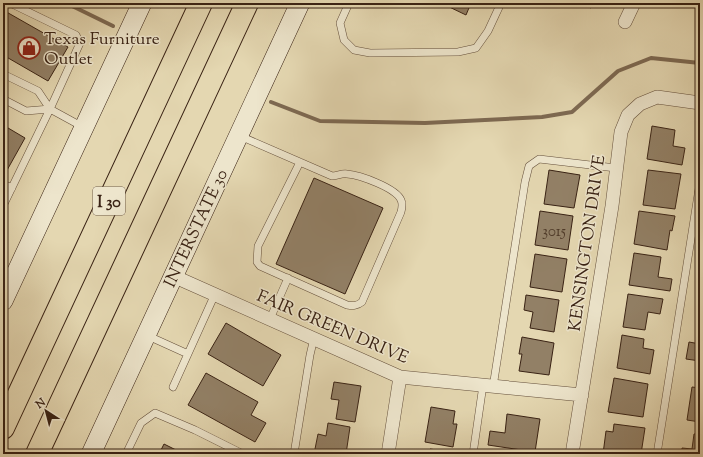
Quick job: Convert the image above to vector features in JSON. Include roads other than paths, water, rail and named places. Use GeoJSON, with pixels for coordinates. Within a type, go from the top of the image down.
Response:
{"type":"FeatureCollection","features":[{"type":"Feature","properties":{"kind":"highway","name":"I 30"},"geometry":{"type":"LineString","coordinates":[[3,428],[201,3]]}},
{"type":"Feature","properties":{"kind":"highway","name":"I 30"},"geometry":{"type":"LineString","coordinates":[[38,452],[247,3]]}},
{"type":"Feature","properties":{"kind":"highway"},"geometry":{"type":"LineString","coordinates":[[3,419],[22,388]]}},
{"type":"Feature","properties":{"kind":"main road"},"geometry":{"type":"LineString","coordinates":[[5,291],[84,128],[142,3]]}},
{"type":"Feature","properties":{"kind":"main road","name":"INTERSTATE 30"},"geometry":{"type":"LineString","coordinates":[[91,454],[300,3]]}},
{"type":"Feature","properties":{"kind":"street"},"geometry":{"type":"LineString","coordinates":[[625,22],[634,3]]}},
{"type":"Feature","properties":{"kind":"street","name":"KENSINGTON DRIVE"},"geometry":{"type":"LineString","coordinates":[[572,454],[612,206],[621,132],[628,115],[640,104],[657,97],[700,103]]}},
{"type":"Feature","properties":{"kind":"street","name":"FAIR GREEN DRIVE"},"geometry":{"type":"LineString","coordinates":[[173,276],[400,377],[582,395]]}},
{"type":"Feature","properties":{"kind":"street"},"geometry":{"type":"LineString","coordinates":[[388,454],[400,377]]}},
{"type":"Feature","properties":{"kind":"lane"},"geometry":{"type":"LineString","coordinates":[[3,206],[50,110],[80,43],[76,35],[10,3]]}},
{"type":"Feature","properties":{"kind":"lane"},"geometry":{"type":"LineString","coordinates":[[349,3],[340,23],[344,40],[354,50],[370,53],[458,52],[476,48],[488,31],[501,3]]}},
{"type":"Feature","properties":{"kind":"lane"},"geometry":{"type":"LineString","coordinates":[[3,74],[38,91],[50,110],[84,128]]}},
{"type":"Feature","properties":{"kind":"lane"},"geometry":{"type":"LineString","coordinates":[[3,99],[26,111],[50,110]]}},
{"type":"Feature","properties":{"kind":"lane"},"geometry":{"type":"LineString","coordinates":[[238,136],[300,162],[332,176],[347,174],[381,185],[394,192],[400,198],[402,204],[401,212],[362,302],[358,306],[347,305],[260,266],[257,262],[256,258],[258,246],[300,162]]}},
{"type":"Feature","properties":{"kind":"lane"},"geometry":{"type":"LineString","coordinates":[[473,454],[488,386],[524,182],[530,166],[539,159],[616,168]]}},
{"type":"Feature","properties":{"kind":"lane"},"geometry":{"type":"LineString","coordinates":[[657,454],[700,182]]}},
{"type":"Feature","properties":{"kind":"lane"},"geometry":{"type":"LineString","coordinates":[[3,184],[12,188]]}},
{"type":"Feature","properties":{"kind":"lane"},"geometry":{"type":"LineString","coordinates":[[270,319],[288,278]]}},
{"type":"Feature","properties":{"kind":"lane"},"geometry":{"type":"LineString","coordinates":[[173,387],[215,294]]}},
{"type":"Feature","properties":{"kind":"lane"},"geometry":{"type":"LineString","coordinates":[[146,335],[188,354]]}},
{"type":"Feature","properties":{"kind":"lane"},"geometry":{"type":"LineString","coordinates":[[294,454],[314,338]]}},
{"type":"Feature","properties":{"kind":"lane"},"geometry":{"type":"LineString","coordinates":[[126,454],[141,423],[155,413],[195,430],[243,454]]}},
{"type":"Feature","properties":{"kind":"waterway"},"geometry":{"type":"LineString","coordinates":[[66,3],[113,26]]}},
{"type":"Feature","properties":{"kind":"waterway"},"geometry":{"type":"LineString","coordinates":[[271,102],[320,121],[425,123],[542,117],[572,112],[618,71],[651,58],[700,63]]}},
{"type":"Feature","properties":{"kind":"place","name":"Texas Furniture Outlet"},"geometry":{"type":"Point","coordinates":[29,48]}}]}
